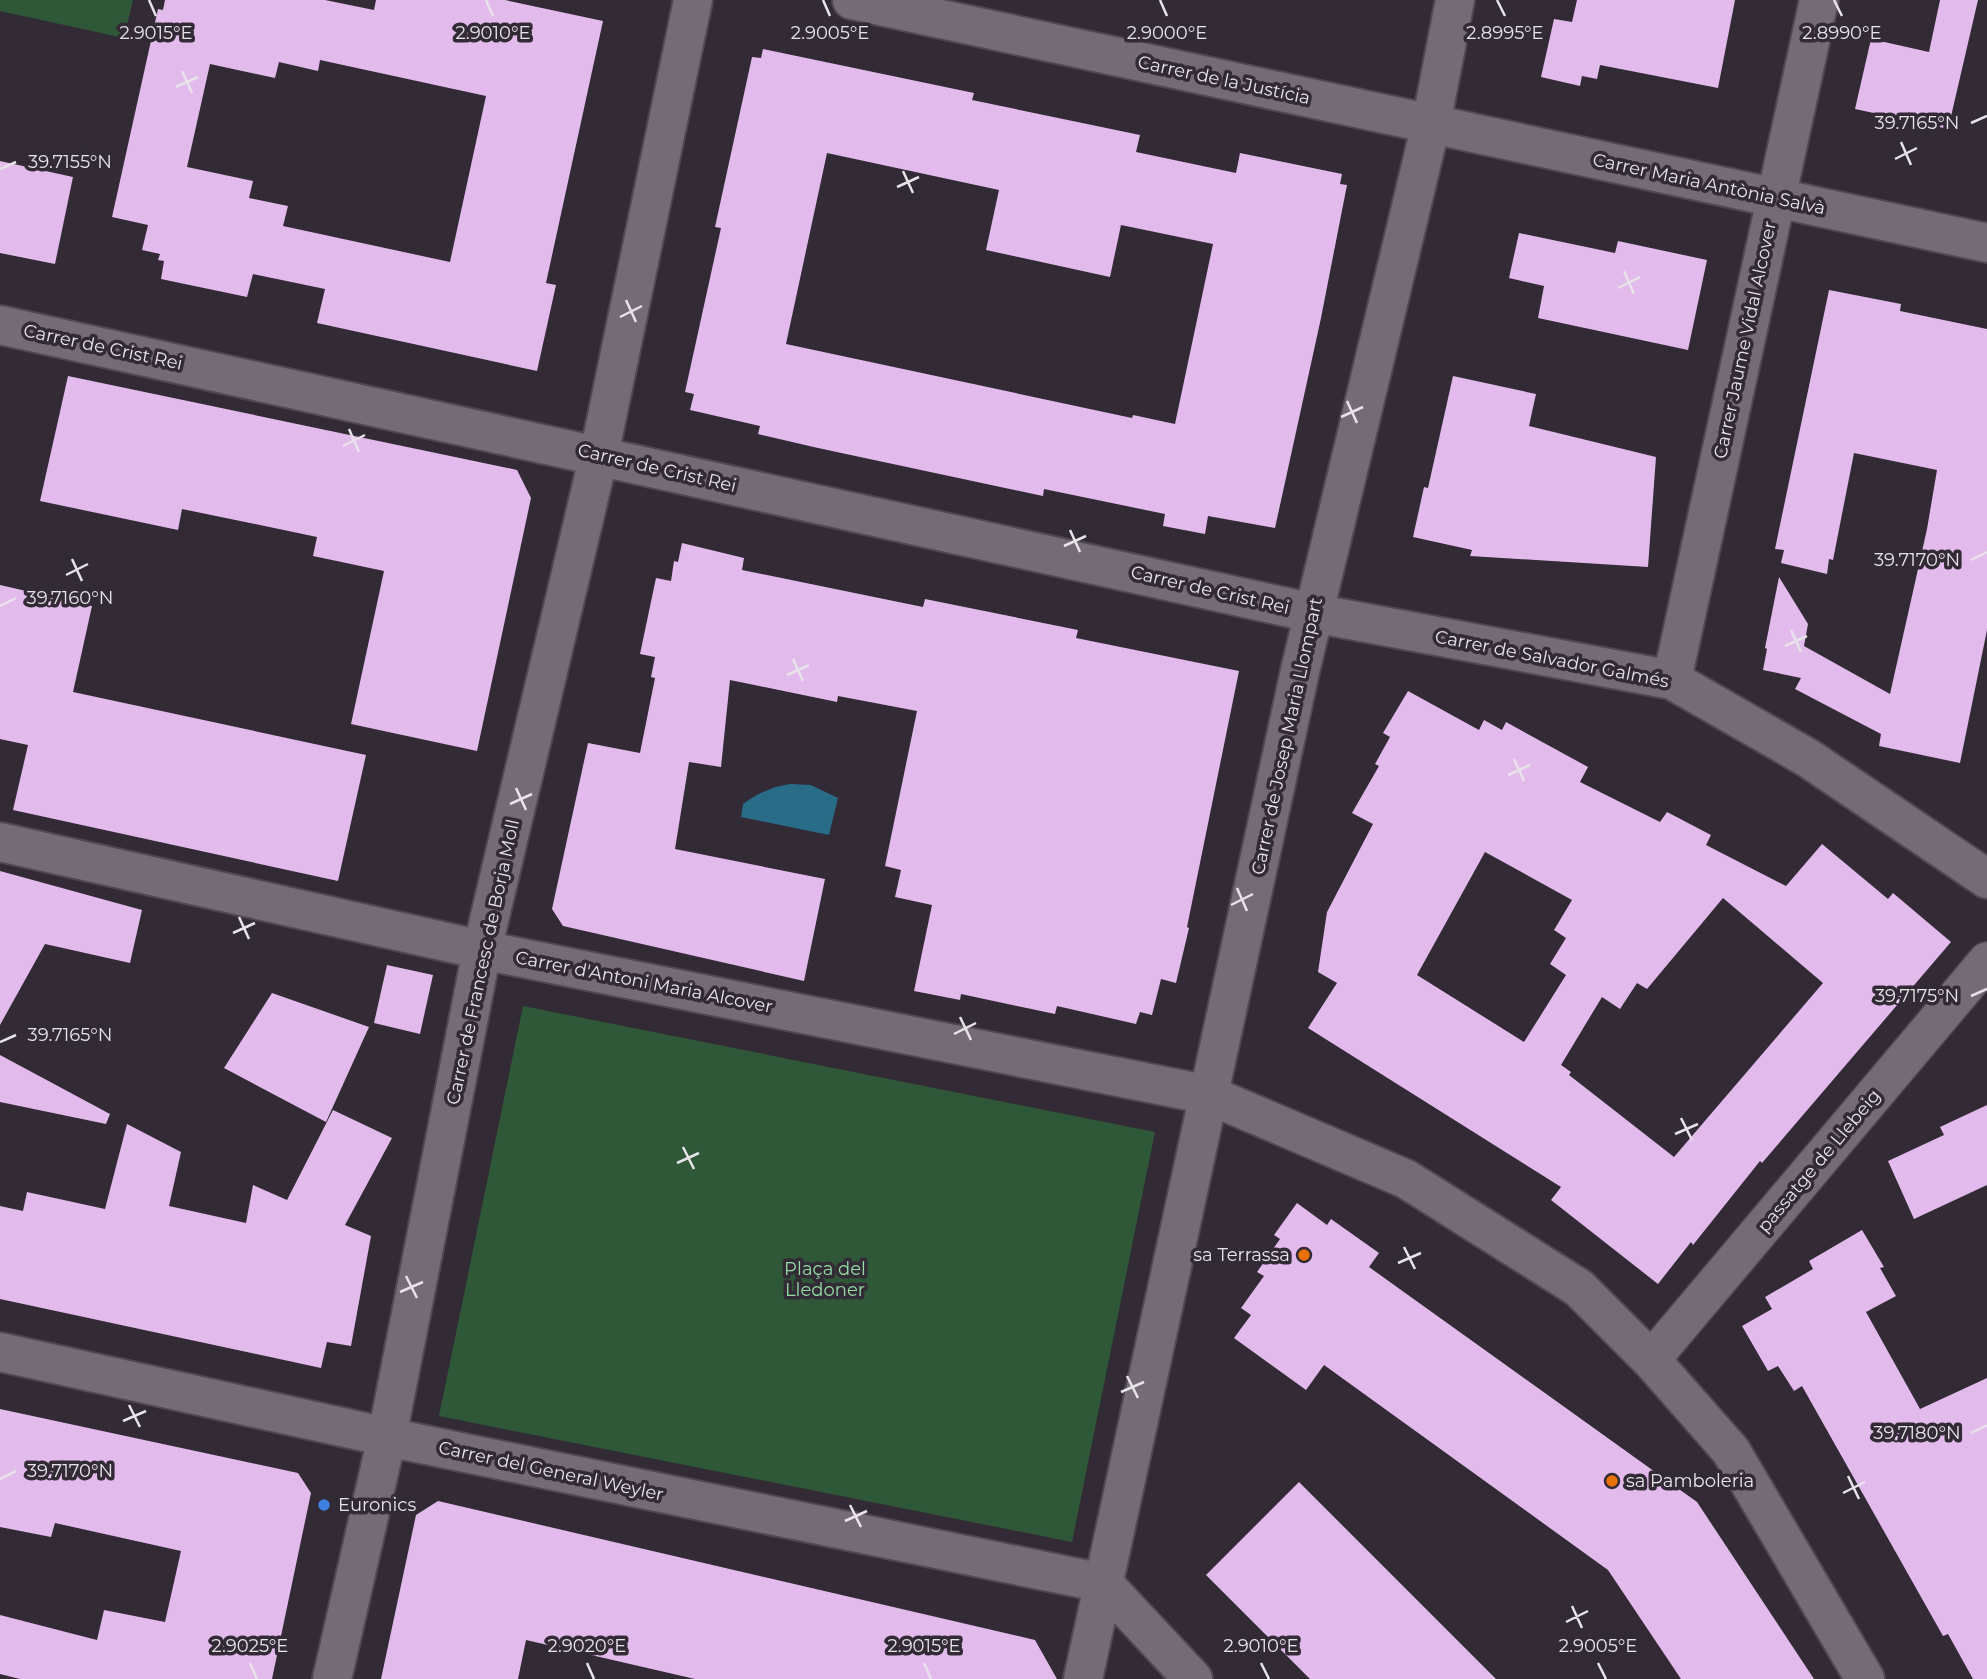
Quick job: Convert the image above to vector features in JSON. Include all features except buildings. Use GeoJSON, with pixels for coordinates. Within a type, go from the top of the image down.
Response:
{"type":"FeatureCollection","features":[{"type":"Feature","properties":{"kind":"street","name":"Carrer de Francesc de Borja Moll"},"geometry":{"type":"LineString","coordinates":[[332,1679],[387,1437],[482,950],[599,454],[693,0]]}},
{"type":"Feature","properties":{"kind":"street","name":"Carrer de la Justícia"},"geometry":{"type":"LineString","coordinates":[[852,0],[1431,124]]}},
{"type":"Feature","properties":{"kind":"street","name":"Carrer de Josep Maria Llompart"},"geometry":{"type":"LineString","coordinates":[[1083,1679],[1313,613],[1431,124],[1455,0]]}},
{"type":"Feature","properties":{"kind":"street","name":"Carrer Jaume Vidal Alcover"},"geometry":{"type":"LineString","coordinates":[[1672,680],[1819,0]]}},
{"type":"Feature","properties":{"kind":"street","name":"Carrer Maria Antònia Salvà"},"geometry":{"type":"LineString","coordinates":[[1431,124],[1987,243]]}},
{"type":"Feature","properties":{"kind":"street","name":"Carrer de Crist Rei"},"geometry":{"type":"LineString","coordinates":[[0,325],[599,454],[1313,613]]}},
{"type":"Feature","properties":{"kind":"street","name":"Carrer de Salvador Galmés"},"geometry":{"type":"LineString","coordinates":[[1313,613],[1672,680],[1808,758],[1987,878]]}},
{"type":"Feature","properties":{"kind":"street","name":"Carrer d'Antoni Maria Alcover"},"geometry":{"type":"LineString","coordinates":[[0,842],[482,950],[1209,1095],[1406,1179],[1579,1288],[1651,1360],[1731,1451],[1865,1679]]}},
{"type":"Feature","properties":{"kind":"street","name":"passatge de Llebeig"},"geometry":{"type":"LineString","coordinates":[[1651,1360],[1987,961]]}},
{"type":"Feature","properties":{"kind":"street","name":"Carrer del General Weyler"},"geometry":{"type":"LineString","coordinates":[[0,1352],[387,1437],[1103,1583]]}},
{"type":"Feature","properties":{"kind":"street"},"geometry":{"type":"LineString","coordinates":[[1103,1583],[1193,1679]]}},
{"type":"Feature","properties":{"kind":"green space"},"geometry":{"type":"Polygon","coordinates":[[[0,0],[133,0],[124,38],[0,11],[0,0]]]}},
{"type":"Feature","properties":{"kind":"green space","name":"Plaça del Lledoner"},"geometry":{"type":"Polygon","coordinates":[[[523,1006],[1155,1132],[1072,1542],[439,1416],[523,1006]]]}},
{"type":"Feature","properties":{"kind":"water"},"geometry":{"type":"Polygon","coordinates":[[[790,784],[811,785],[838,798],[829,835],[741,817],[743,804],[765,791],[790,784]]]}},
{"type":"Feature","properties":{"kind":"place","name":"sa Terrassa"},"geometry":{"type":"Point","coordinates":[1304,1255]}},
{"type":"Feature","properties":{"kind":"place","name":"sa Pamboleria"},"geometry":{"type":"Point","coordinates":[1612,1481]}},
{"type":"Feature","properties":{"kind":"place","name":"Euronics"},"geometry":{"type":"Point","coordinates":[324,1505]}}]}
